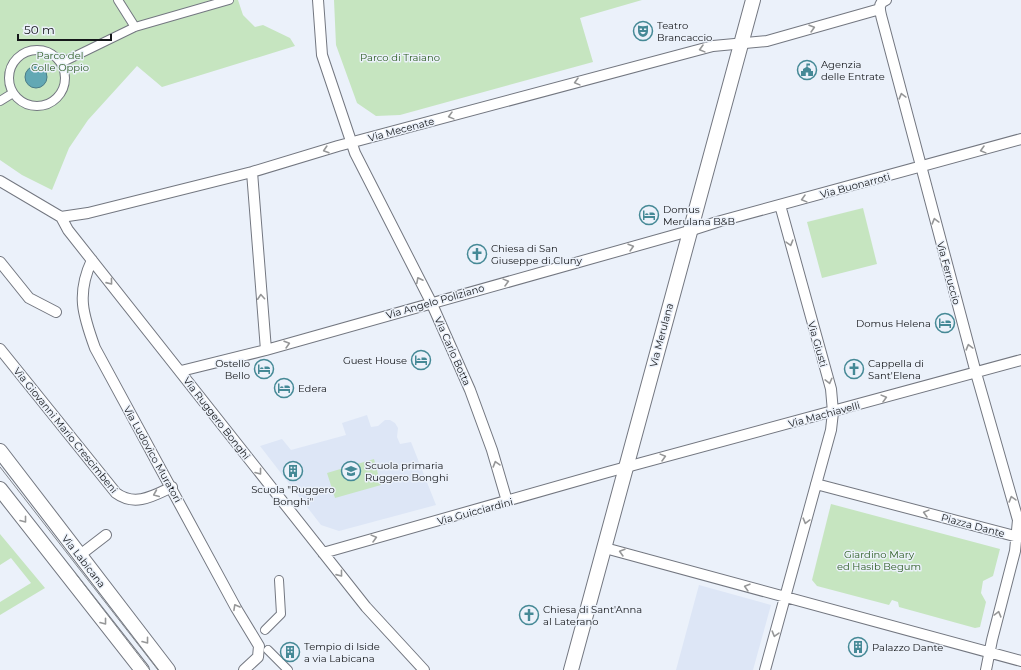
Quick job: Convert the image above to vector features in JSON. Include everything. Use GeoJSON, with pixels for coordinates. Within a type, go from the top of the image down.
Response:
{"type":"FeatureCollection","features":[{"type":"Feature","properties":{"kind":"main road","name":"Via Merulana"},"geometry":{"type":"LineString","coordinates":[[570,670],[605,548],[752,0]]}},
{"type":"Feature","properties":{"kind":"main road","name":"Via Labicana"},"geometry":{"type":"LineString","coordinates":[[0,451],[168,670]]}},
{"type":"Feature","properties":{"kind":"main road"},"geometry":{"type":"LineString","coordinates":[[0,489],[142,670]]}},
{"type":"Feature","properties":{"kind":"street"},"geometry":{"type":"LineString","coordinates":[[118,0],[135,27]]}},
{"type":"Feature","properties":{"kind":"street"},"geometry":{"type":"LineString","coordinates":[[61,63],[135,27],[229,0]]}},
{"type":"Feature","properties":{"kind":"street","name":"Via Carlo Botta"},"geometry":{"type":"LineString","coordinates":[[318,0],[322,55],[351,142],[358,159],[431,302],[470,390],[492,450],[507,502]]}},
{"type":"Feature","properties":{"kind":"street","name":"Via Mecenate"},"geometry":{"type":"LineString","coordinates":[[61,217],[88,213],[252,172],[351,142],[713,46],[775,39],[882,3]]}},
{"type":"Feature","properties":{"kind":"street","name":"Via Ferruccio"},"geometry":{"type":"LineString","coordinates":[[882,3],[921,166],[976,373],[1018,520],[1019,537]]}},
{"type":"Feature","properties":{"kind":"street"},"geometry":{"type":"LineString","coordinates":[[32,50],[44,51],[55,57],[61,63],[65,82],[62,91],[56,99],[47,104],[38,106],[28,105],[19,100],[13,93],[9,86],[9,71],[17,57],[24,52],[32,50]]}},
{"type":"Feature","properties":{"kind":"street"},"geometry":{"type":"LineString","coordinates":[[0,101],[13,93]]}},
{"type":"Feature","properties":{"kind":"street","name":"Via Buonarroti"},"geometry":{"type":"LineString","coordinates":[[689,231],[921,166],[1021,140]]}},
{"type":"Feature","properties":{"kind":"street"},"geometry":{"type":"LineString","coordinates":[[252,172],[266,350]]}},
{"type":"Feature","properties":{"kind":"street","name":"Via Ruggero Bonghi"},"geometry":{"type":"LineString","coordinates":[[0,181],[61,217],[68,230],[371,612],[424,670]]}},
{"type":"Feature","properties":{"kind":"street","name":"Via Giusti"},"geometry":{"type":"LineString","coordinates":[[780,205],[828,380],[833,412],[832,424],[816,484]]}},
{"type":"Feature","properties":{"kind":"street","name":"Via Angelo Poliziano"},"geometry":{"type":"LineString","coordinates":[[181,371],[266,350],[431,302],[689,231]]}},
{"type":"Feature","properties":{"kind":"street","name":"Via Ludovico Muratori"},"geometry":{"type":"LineString","coordinates":[[92,260],[84,278],[82,292],[83,316],[99,357],[172,487],[236,608],[256,640],[260,652],[258,657],[244,670]]}},
{"type":"Feature","properties":{"kind":"street"},"geometry":{"type":"LineString","coordinates":[[0,262],[29,298],[56,312]]}},
{"type":"Feature","properties":{"kind":"street","name":"Via Giovanni Mario Crescimbeni"},"geometry":{"type":"LineString","coordinates":[[0,349],[116,493],[128,500],[139,501],[172,487]]}},
{"type":"Feature","properties":{"kind":"street","name":"Via Machiavelli"},"geometry":{"type":"LineString","coordinates":[[626,467],[1021,360]]}},
{"type":"Feature","properties":{"kind":"street","name":"Via Guicciardini"},"geometry":{"type":"LineString","coordinates":[[323,552],[507,502],[626,467]]}},
{"type":"Feature","properties":{"kind":"street"},"geometry":{"type":"LineString","coordinates":[[765,670],[816,484]]}},
{"type":"Feature","properties":{"kind":"street","name":"Piazza Dante"},"geometry":{"type":"LineString","coordinates":[[816,484],[1019,537],[986,670]]}},
{"type":"Feature","properties":{"kind":"street"},"geometry":{"type":"LineString","coordinates":[[80,555],[106,535]]}},
{"type":"Feature","properties":{"kind":"street"},"geometry":{"type":"LineString","coordinates":[[605,548],[1021,661]]}},
{"type":"Feature","properties":{"kind":"street"},"geometry":{"type":"LineString","coordinates":[[265,630],[281,614],[278,580]]}},
{"type":"Feature","properties":{"kind":"street"},"geometry":{"type":"LineString","coordinates":[[268,650],[288,670]]}},
{"type":"Feature","properties":{"kind":"shaded area","name":"Scuola primaria Ruggero Bonghi"},"geometry":{"type":"Polygon","coordinates":[[[367,415],[371,427],[378,426],[385,420],[390,420],[395,423],[398,428],[397,437],[400,444],[411,442],[436,505],[339,531],[321,525],[260,446],[282,439],[291,450],[346,435],[342,423],[367,415]]]}},
{"type":"Feature","properties":{"kind":"shaded area"},"geometry":{"type":"Polygon","coordinates":[[[699,585],[771,605],[753,670],[676,670],[699,585]]]}},
{"type":"Feature","properties":{"kind":"green space","name":"Parco del Colle Oppio"},"geometry":{"type":"Polygon","coordinates":[[[0,0],[238,0],[243,15],[255,27],[263,25],[290,38],[295,46],[162,87],[137,66],[88,120],[69,148],[52,190],[22,175],[0,160],[0,0]]]}},
{"type":"Feature","properties":{"kind":"green space","name":"Parco di Traiano"},"geometry":{"type":"Polygon","coordinates":[[[334,0],[642,0],[580,18],[593,62],[400,115],[376,116],[357,103],[336,45],[334,0]]]}},
{"type":"Feature","properties":{"kind":"green space"},"geometry":{"type":"Polygon","coordinates":[[[863,208],[877,264],[822,278],[807,222],[863,208]]]}},
{"type":"Feature","properties":{"kind":"green space"},"geometry":{"type":"Polygon","coordinates":[[[374,459],[381,485],[335,498],[327,473],[374,459]]]}},
{"type":"Feature","properties":{"kind":"green space","name":"Giardino Mary ed Hasib Begum"},"geometry":{"type":"Polygon","coordinates":[[[831,504],[1000,549],[993,576],[983,581],[981,593],[986,602],[980,627],[975,628],[899,607],[898,602],[892,600],[889,605],[817,586],[812,580],[831,504]]]}},
{"type":"Feature","properties":{"kind":"green space"},"geometry":{"type":"Polygon","coordinates":[[[0,534],[45,588],[0,615],[0,602],[31,583],[11,558],[0,565],[0,534]]]}},
{"type":"Feature","properties":{"kind":"water"},"geometry":{"type":"Polygon","coordinates":[[[32,66],[40,66],[47,73],[47,81],[40,88],[32,88],[25,81],[25,73],[32,66]]]}},
{"type":"Feature","properties":{"kind":"tram line"},"geometry":{"type":"LineString","coordinates":[[0,467],[158,670]]}},
{"type":"Feature","properties":{"kind":"tram line"},"geometry":{"type":"LineString","coordinates":[[76,574],[150,670]]}},
{"type":"Feature","properties":{"kind":"place","name":"Teatro Brancaccio"},"geometry":{"type":"Point","coordinates":[643,31]}},
{"type":"Feature","properties":{"kind":"place","name":"Agenzia delle Entrate"},"geometry":{"type":"Point","coordinates":[807,70]}},
{"type":"Feature","properties":{"kind":"place","name":"Domus Merulana B&B"},"geometry":{"type":"Point","coordinates":[649,215]}},
{"type":"Feature","properties":{"kind":"place","name":"Chiesa di San Giuseppe di Cluny"},"geometry":{"type":"Point","coordinates":[477,254]}},
{"type":"Feature","properties":{"kind":"place","name":"Domus Helena"},"geometry":{"type":"Point","coordinates":[945,323]}},
{"type":"Feature","properties":{"kind":"place","name":"Guest House"},"geometry":{"type":"Point","coordinates":[421,360]}},
{"type":"Feature","properties":{"kind":"place","name":"Ostello Bello"},"geometry":{"type":"Point","coordinates":[264,369]}},
{"type":"Feature","properties":{"kind":"place","name":"Cappella di Sant'Elena"},"geometry":{"type":"Point","coordinates":[854,369]}},
{"type":"Feature","properties":{"kind":"place","name":"Edera"},"geometry":{"type":"Point","coordinates":[284,388]}},
{"type":"Feature","properties":{"kind":"place","name":"Scuola \"Ruggero Bonghi\""},"geometry":{"type":"Point","coordinates":[293,471]}},
{"type":"Feature","properties":{"kind":"place","name":"Scuola primaria Ruggero Bonghi"},"geometry":{"type":"Point","coordinates":[351,471]}},
{"type":"Feature","properties":{"kind":"place","name":"Chiesa di Sant'Anna al Laterano"},"geometry":{"type":"Point","coordinates":[529,615]}},
{"type":"Feature","properties":{"kind":"place","name":"Palazzo Dante"},"geometry":{"type":"Point","coordinates":[858,647]}},
{"type":"Feature","properties":{"kind":"place","name":"Tempio di Iside a via Labicana"},"geometry":{"type":"Point","coordinates":[290,652]}}]}
